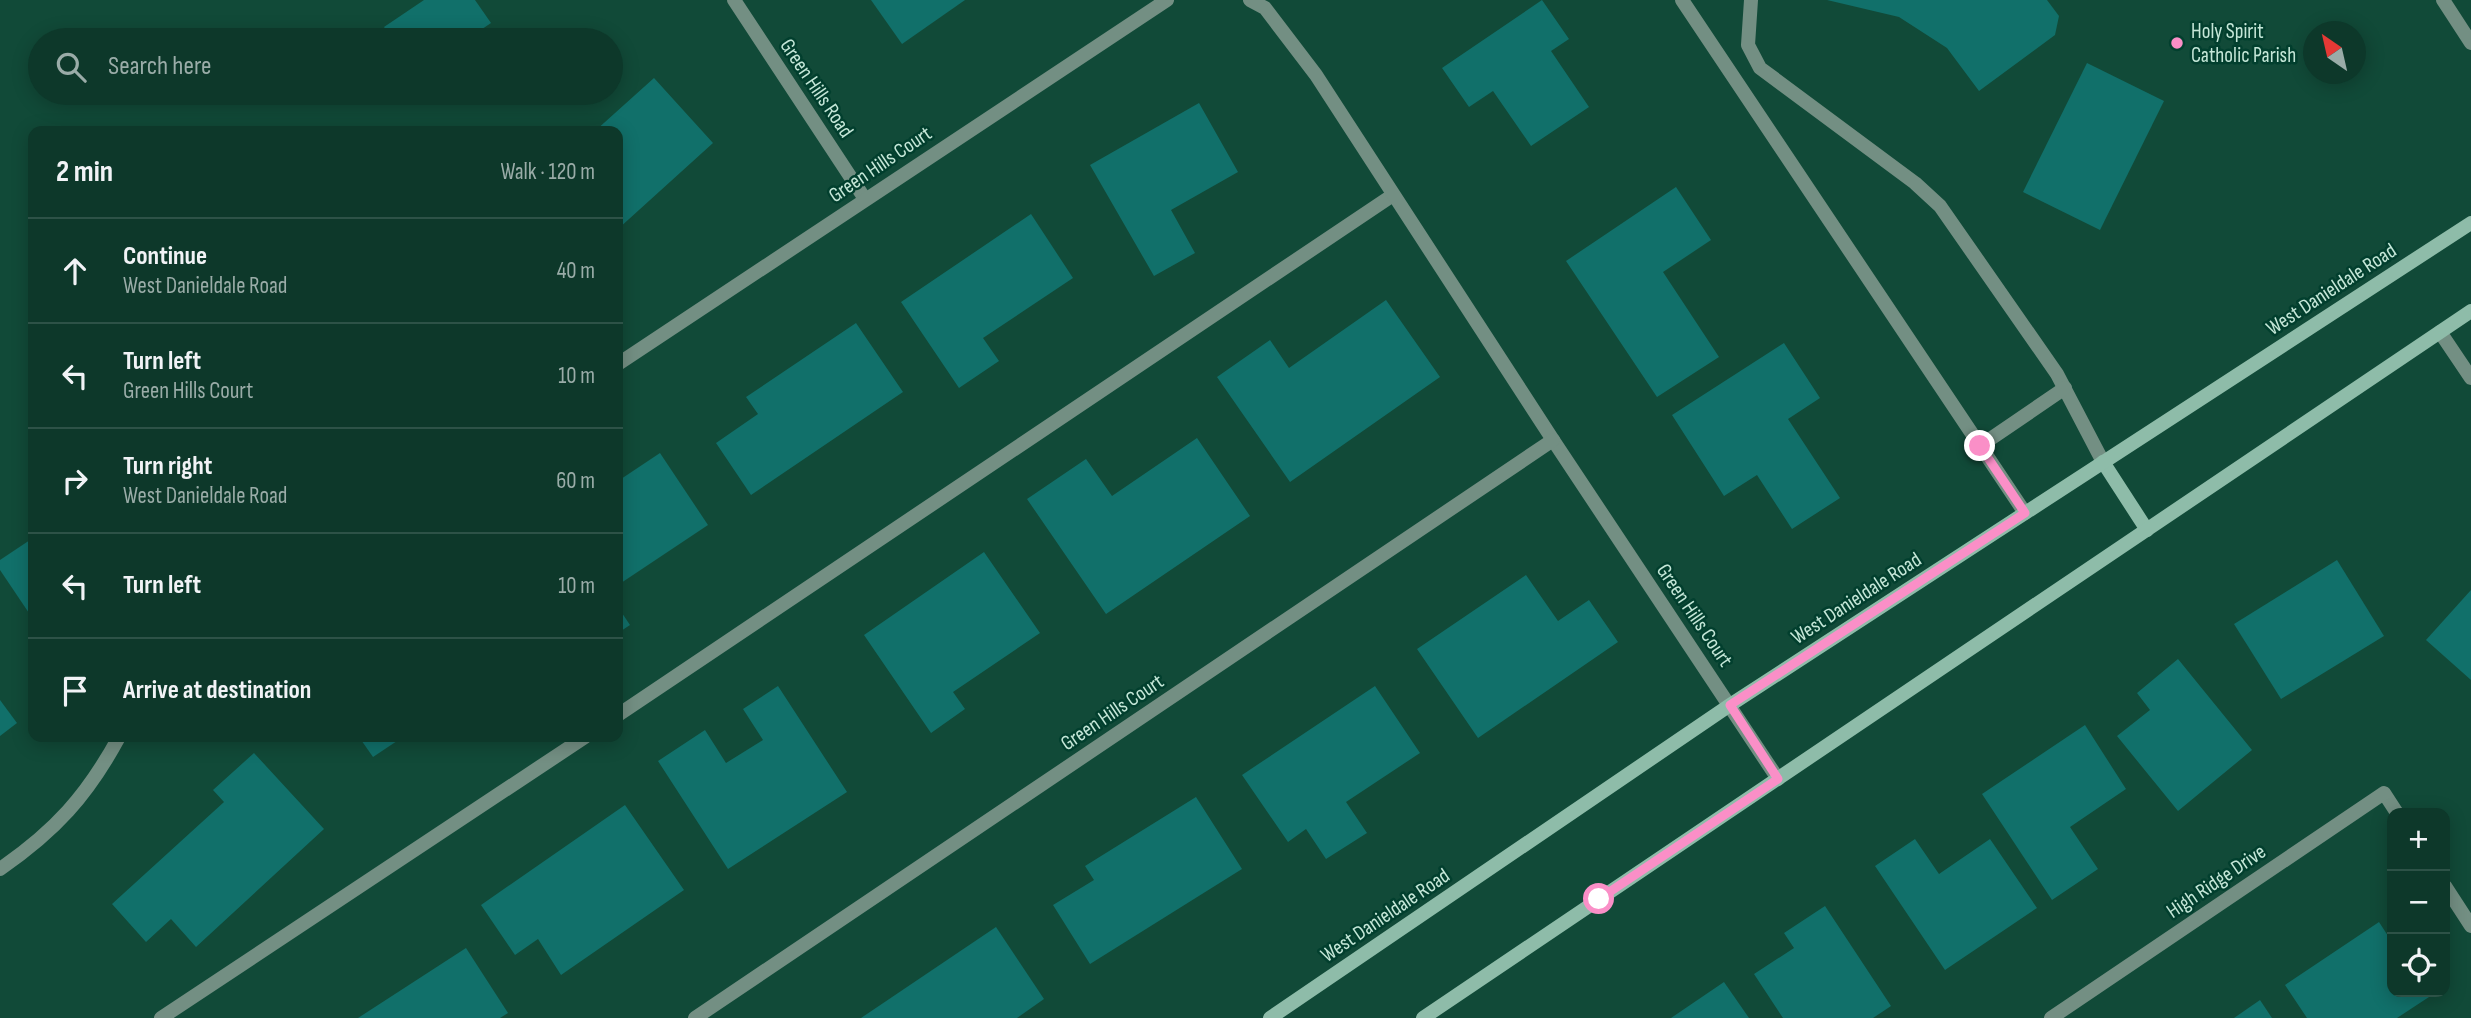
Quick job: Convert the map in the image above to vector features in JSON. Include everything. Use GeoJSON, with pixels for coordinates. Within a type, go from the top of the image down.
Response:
{"type":"FeatureCollection","features":[{"type":"Feature","properties":{"kind":"main road","name":"West Danieldale Road"},"geometry":{"type":"LineString","coordinates":[[1270,1018],[1730,705],[2471,223]]}},
{"type":"Feature","properties":{"kind":"main road"},"geometry":{"type":"LineString","coordinates":[[1423,1018],[2471,311]]}},
{"type":"Feature","properties":{"kind":"main road"},"geometry":{"type":"LineString","coordinates":[[2103,461],[2147,530]]}},
{"type":"Feature","properties":{"kind":"street","name":"Green Hills Road"},"geometry":{"type":"LineString","coordinates":[[734,0],[865,199]]}},
{"type":"Feature","properties":{"kind":"street","name":"Green Hills Court"},"geometry":{"type":"LineString","coordinates":[[623,361],[1167,0]]}},
{"type":"Feature","properties":{"kind":"street","name":"Green Hills Court"},"geometry":{"type":"LineString","coordinates":[[1250,0],[1265,8],[1316,75],[1553,440],[1778,779]]}},
{"type":"Feature","properties":{"kind":"street"},"geometry":{"type":"LineString","coordinates":[[1682,0],[2025,513]]}},
{"type":"Feature","properties":{"kind":"street"},"geometry":{"type":"LineString","coordinates":[[1751,0],[1748,45],[1760,68],[1915,183],[1940,206],[2057,374],[2103,461]]}},
{"type":"Feature","properties":{"kind":"street"},"geometry":{"type":"LineString","coordinates":[[2443,0],[2471,43]]}},
{"type":"Feature","properties":{"kind":"street"},"geometry":{"type":"LineString","coordinates":[[1738,83],[1760,68]]}},
{"type":"Feature","properties":{"kind":"street"},"geometry":{"type":"LineString","coordinates":[[623,712],[1393,195]]}},
{"type":"Feature","properties":{"kind":"street"},"geometry":{"type":"LineString","coordinates":[[2440,332],[2471,378]]}},
{"type":"Feature","properties":{"kind":"street"},"geometry":{"type":"LineString","coordinates":[[1980,446],[2065,388]]}},
{"type":"Feature","properties":{"kind":"street","name":"Green Hills Court"},"geometry":{"type":"LineString","coordinates":[[695,1018],[1553,440]]}},
{"type":"Feature","properties":{"kind":"street"},"geometry":{"type":"LineString","coordinates":[[0,869],[34,846],[70,812],[103,768],[116,742]]}},
{"type":"Feature","properties":{"kind":"street"},"geometry":{"type":"LineString","coordinates":[[161,1018],[577,742]]}},
{"type":"Feature","properties":{"kind":"street","name":"High Ridge Drive"},"geometry":{"type":"LineString","coordinates":[[2051,1018],[2384,793],[2394,808]]}},
{"type":"Feature","properties":{"kind":"street"},"geometry":{"type":"LineString","coordinates":[[2450,894],[2471,926]]}},
{"type":"Feature","properties":{"kind":"building"},"geometry":{"type":"Polygon","coordinates":[[[424,0],[475,0],[491,23],[484,28],[384,27],[424,0]]]}},
{"type":"Feature","properties":{"kind":"building"},"geometry":{"type":"Polygon","coordinates":[[[871,0],[965,0],[902,44],[871,0]]]}},
{"type":"Feature","properties":{"kind":"building"},"geometry":{"type":"Polygon","coordinates":[[[1542,0],[1569,39],[1551,51],[1589,107],[1531,146],[1493,91],[1469,107],[1442,68],[1542,0]]]}},
{"type":"Feature","properties":{"kind":"building"},"geometry":{"type":"Polygon","coordinates":[[[1827,0],[2047,0],[2059,16],[2055,35],[1979,91],[1947,48],[1899,17],[1827,0]]]}},
{"type":"Feature","properties":{"kind":"building"},"geometry":{"type":"Polygon","coordinates":[[[2087,63],[2164,101],[2100,230],[2023,192],[2087,63]]]}},
{"type":"Feature","properties":{"kind":"building"},"geometry":{"type":"Polygon","coordinates":[[[654,78],[713,143],[623,224],[623,126],[601,126],[654,78]]]}},
{"type":"Feature","properties":{"kind":"building"},"geometry":{"type":"Polygon","coordinates":[[[1199,103],[1238,172],[1171,210],[1195,253],[1154,276],[1090,165],[1199,103]]]}},
{"type":"Feature","properties":{"kind":"building"},"geometry":{"type":"Polygon","coordinates":[[[1676,187],[1711,240],[1663,272],[1719,357],[1657,397],[1566,261],[1676,187]]]}},
{"type":"Feature","properties":{"kind":"building"},"geometry":{"type":"Polygon","coordinates":[[[1031,214],[1073,278],[983,338],[999,361],[959,388],[901,302],[1031,214]]]}},
{"type":"Feature","properties":{"kind":"building"},"geometry":{"type":"Polygon","coordinates":[[[1386,300],[1440,377],[1290,482],[1217,377],[1270,340],[1289,368],[1386,300]]]}},
{"type":"Feature","properties":{"kind":"building"},"geometry":{"type":"Polygon","coordinates":[[[856,323],[903,392],[751,495],[716,443],[758,414],[746,397],[856,323]]]}},
{"type":"Feature","properties":{"kind":"building"},"geometry":{"type":"Polygon","coordinates":[[[1784,343],[1820,398],[1788,419],[1840,498],[1792,529],[1757,475],[1724,496],[1672,415],[1784,343]]]}},
{"type":"Feature","properties":{"kind":"building"},"geometry":{"type":"Polygon","coordinates":[[[1197,438],[1250,516],[1106,614],[1027,499],[1086,459],[1112,496],[1197,438]]]}},
{"type":"Feature","properties":{"kind":"building"},"geometry":{"type":"Polygon","coordinates":[[[660,453],[708,525],[623,582],[623,478],[660,453]]]}},
{"type":"Feature","properties":{"kind":"building"},"geometry":{"type":"Polygon","coordinates":[[[28,541],[28,612],[0,570],[0,560],[28,541]]]}},
{"type":"Feature","properties":{"kind":"building"},"geometry":{"type":"Polygon","coordinates":[[[984,552],[1040,633],[953,692],[965,709],[931,733],[864,635],[984,552]]]}},
{"type":"Feature","properties":{"kind":"building"},"geometry":{"type":"Polygon","coordinates":[[[2337,560],[2384,636],[2281,699],[2234,624],[2337,560]]]}},
{"type":"Feature","properties":{"kind":"building"},"geometry":{"type":"Polygon","coordinates":[[[1526,575],[1558,621],[1589,600],[1618,642],[1478,738],[1417,649],[1526,575]]]}},
{"type":"Feature","properties":{"kind":"building"},"geometry":{"type":"Polygon","coordinates":[[[2471,590],[2471,680],[2426,640],[2471,590]]]}},
{"type":"Feature","properties":{"kind":"building"},"geometry":{"type":"Polygon","coordinates":[[[623,614],[630,625],[623,630],[623,614]]]}},
{"type":"Feature","properties":{"kind":"building"},"geometry":{"type":"Polygon","coordinates":[[[2178,659],[2252,750],[2178,811],[2117,736],[2150,710],[2137,693],[2178,659]]]}},
{"type":"Feature","properties":{"kind":"building"},"geometry":{"type":"Polygon","coordinates":[[[778,686],[847,792],[728,869],[658,761],[705,730],[726,763],[763,740],[743,709],[778,686]]]}},
{"type":"Feature","properties":{"kind":"building"},"geometry":{"type":"Polygon","coordinates":[[[1375,686],[1420,753],[1346,802],[1367,833],[1326,859],[1306,829],[1288,842],[1242,775],[1375,686]]]}},
{"type":"Feature","properties":{"kind":"building"},"geometry":{"type":"Polygon","coordinates":[[[0,700],[17,723],[0,736],[0,700]]]}},
{"type":"Feature","properties":{"kind":"building"},"geometry":{"type":"Polygon","coordinates":[[[2085,725],[2126,789],[2070,827],[2098,869],[2052,900],[1982,794],[2085,725]]]}},
{"type":"Feature","properties":{"kind":"building"},"geometry":{"type":"Polygon","coordinates":[[[362,742],[396,742],[373,757],[362,742]]]}},
{"type":"Feature","properties":{"kind":"building"},"geometry":{"type":"Polygon","coordinates":[[[254,753],[324,829],[196,947],[171,919],[146,942],[112,904],[224,802],[213,790],[254,753]]]}},
{"type":"Feature","properties":{"kind":"building"},"geometry":{"type":"Polygon","coordinates":[[[1196,797],[1242,869],[1090,964],[1053,905],[1094,880],[1085,866],[1196,797]]]}},
{"type":"Feature","properties":{"kind":"building"},"geometry":{"type":"Polygon","coordinates":[[[625,805],[684,890],[561,975],[538,939],[515,955],[481,905],[625,805]]]}},
{"type":"Feature","properties":{"kind":"building"},"geometry":{"type":"Polygon","coordinates":[[[1915,839],[1939,874],[1990,839],[2037,908],[1945,970],[1875,866],[1915,839]]]}},
{"type":"Feature","properties":{"kind":"building"},"geometry":{"type":"Polygon","coordinates":[[[1825,906],[1891,1006],[1873,1018],[1783,1018],[1754,974],[1794,948],[1784,933],[1825,906]]]}},
{"type":"Feature","properties":{"kind":"building"},"geometry":{"type":"Polygon","coordinates":[[[2379,922],[2387,934],[2387,997],[2429,997],[2397,1018],[2307,1018],[2285,985],[2379,922]]]}},
{"type":"Feature","properties":{"kind":"building"},"geometry":{"type":"Polygon","coordinates":[[[996,927],[1044,999],[1017,1018],[861,1018],[996,927]]]}},
{"type":"Feature","properties":{"kind":"building"},"geometry":{"type":"Polygon","coordinates":[[[466,948],[508,1013],[500,1018],[358,1018],[466,948]]]}},
{"type":"Feature","properties":{"kind":"building"},"geometry":{"type":"Polygon","coordinates":[[[1724,982],[1749,1018],[1671,1018],[1724,982]]]}},
{"type":"Feature","properties":{"kind":"building"},"geometry":{"type":"Polygon","coordinates":[[[2260,1000],[2272,1018],[2234,1018],[2260,1000]]]}},
{"type":"Feature","properties":{"kind":"place","name":"Holy Spirit Catholic Parish"},"geometry":{"type":"Point","coordinates":[2177,43]}},
{"type":"Feature","properties":{"kind":"route"},"geometry":{"type":"LineString","coordinates":[[1599,899],[1778,779],[1730,705],[2025,513],[1980,446]]}}]}
